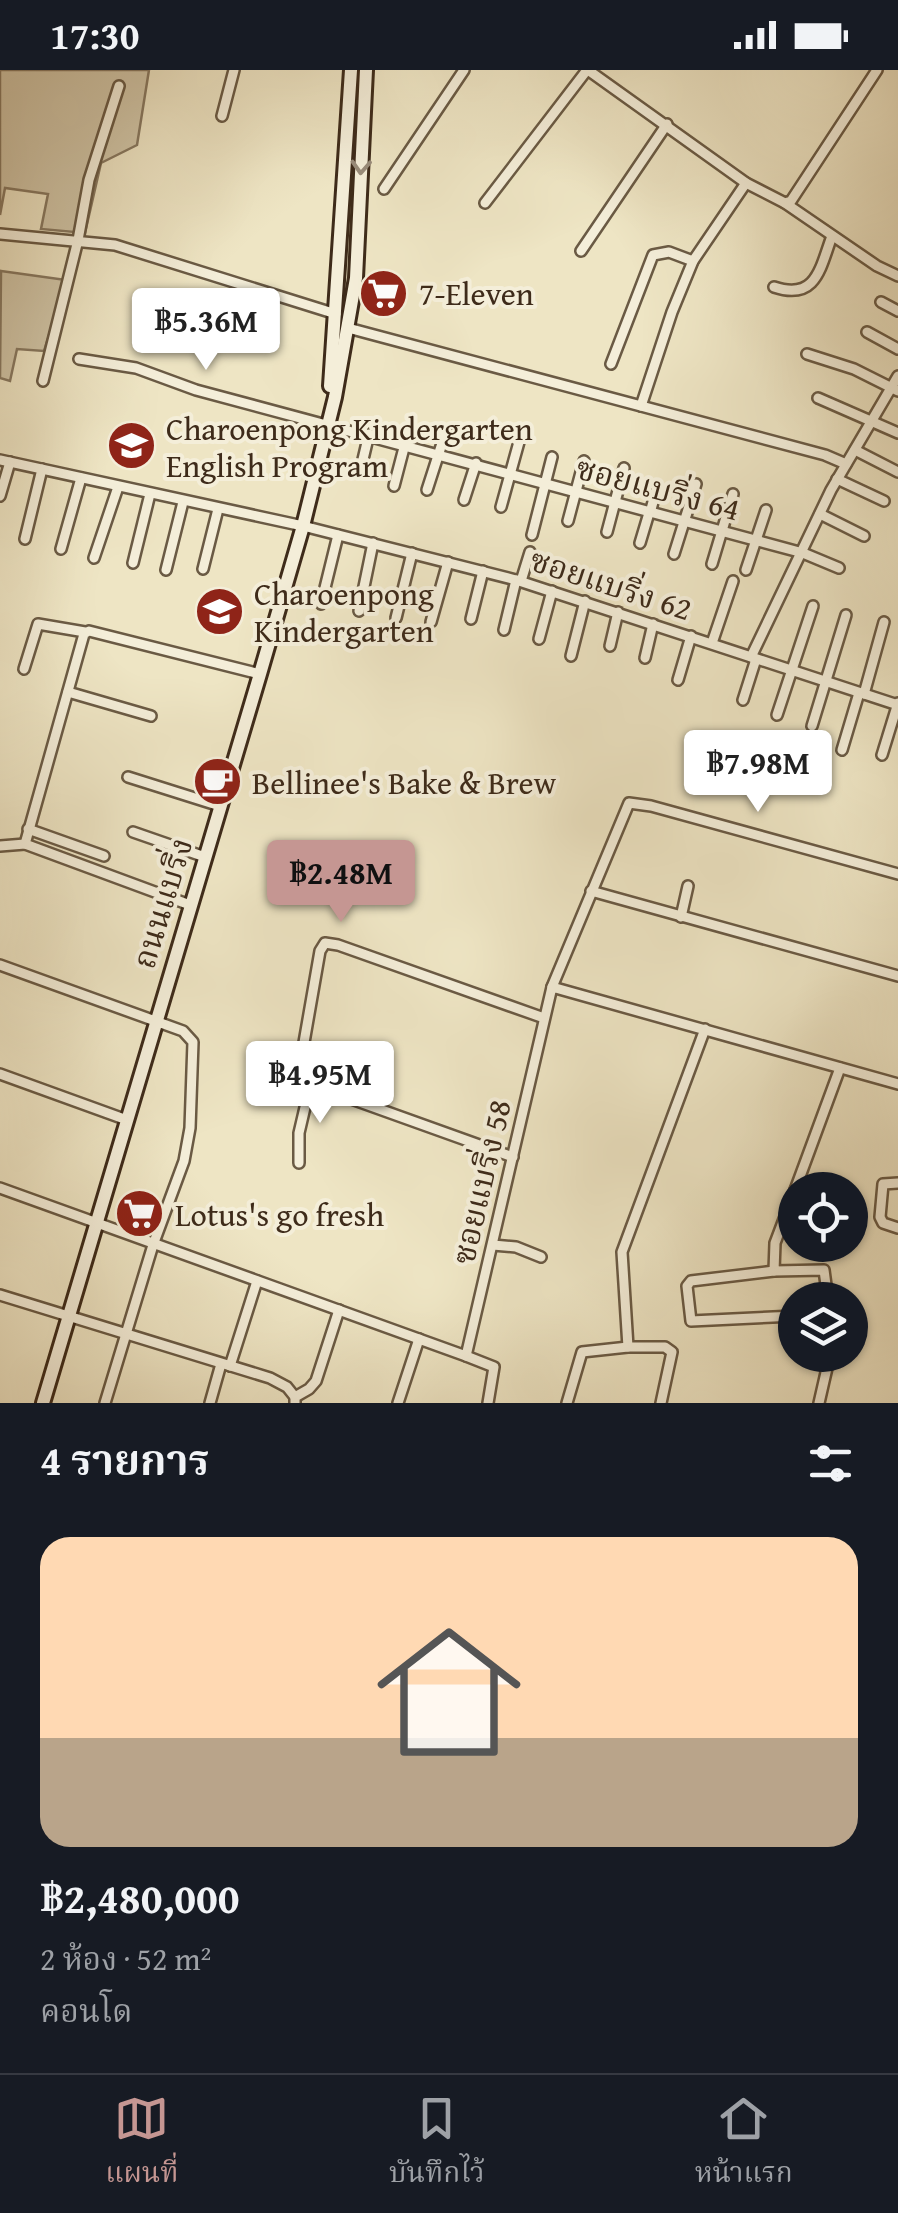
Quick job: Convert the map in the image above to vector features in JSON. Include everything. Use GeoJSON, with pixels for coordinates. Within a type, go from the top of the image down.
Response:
{"type":"FeatureCollection","features":[{"type":"Feature","properties":{"kind":"main road","name":"ถนนแบริ่ง"},"geometry":{"type":"LineString","coordinates":[[328,421],[351,70]]}},
{"type":"Feature","properties":{"kind":"main road","name":"ถนนแบริ่ง"},"geometry":{"type":"LineString","coordinates":[[43,1403],[303,526],[356,278],[366,70]]}},
{"type":"Feature","properties":{"kind":"street"},"geometry":{"type":"LineString","coordinates":[[222,116],[234,70]]}},
{"type":"Feature","properties":{"kind":"street"},"geometry":{"type":"LineString","coordinates":[[384,189],[464,70]]}},
{"type":"Feature","properties":{"kind":"street"},"geometry":{"type":"LineString","coordinates":[[485,203],[587,70],[746,182],[786,203],[898,276]]}},
{"type":"Feature","properties":{"kind":"street"},"geometry":{"type":"LineString","coordinates":[[786,203],[877,70]]}},
{"type":"Feature","properties":{"kind":"street"},"geometry":{"type":"LineString","coordinates":[[43,381],[89,180],[118,86]]}},
{"type":"Feature","properties":{"kind":"street"},"geometry":{"type":"LineString","coordinates":[[581,252],[667,124]]}},
{"type":"Feature","properties":{"kind":"street"},"geometry":{"type":"LineString","coordinates":[[641,406],[693,261],[746,182]]}},
{"type":"Feature","properties":{"kind":"street"},"geometry":{"type":"LineString","coordinates":[[0,234],[116,245],[336,314]]}},
{"type":"Feature","properties":{"kind":"street"},"geometry":{"type":"LineString","coordinates":[[774,288],[794,294],[804,290],[818,274],[832,236]]}},
{"type":"Feature","properties":{"kind":"street"},"geometry":{"type":"LineString","coordinates":[[612,364],[653,254],[669,252],[693,261]]}},
{"type":"Feature","properties":{"kind":"street"},"geometry":{"type":"LineString","coordinates":[[881,302],[898,311]]}},
{"type":"Feature","properties":{"kind":"street"},"geometry":{"type":"LineString","coordinates":[[348,328],[846,464]]}},
{"type":"Feature","properties":{"kind":"street"},"geometry":{"type":"LineString","coordinates":[[867,332],[898,350]]}},
{"type":"Feature","properties":{"kind":"street"},"geometry":{"type":"LineString","coordinates":[[807,354],[895,390]]}},
{"type":"Feature","properties":{"kind":"street","name":"ซอยแบริ่ง 64"},"geometry":{"type":"LineString","coordinates":[[78,359],[136,368],[196,390],[328,421],[802,553],[840,568]]}},
{"type":"Feature","properties":{"kind":"street"},"geometry":{"type":"LineString","coordinates":[[744,700],[754,658],[820,514],[854,450],[895,390],[898,376]]}},
{"type":"Feature","properties":{"kind":"street"},"geometry":{"type":"LineString","coordinates":[[818,398],[898,433]]}},
{"type":"Feature","properties":{"kind":"street"},"geometry":{"type":"LineString","coordinates":[[427,490],[446,430]]}},
{"type":"Feature","properties":{"kind":"street"},"geometry":{"type":"LineString","coordinates":[[360,472],[370,434]]}},
{"type":"Feature","properties":{"kind":"street"},"geometry":{"type":"LineString","coordinates":[[501,508],[519,442]]}},
{"type":"Feature","properties":{"kind":"street"},"geometry":{"type":"LineString","coordinates":[[394,486],[405,444]]}},
{"type":"Feature","properties":{"kind":"street"},"geometry":{"type":"LineString","coordinates":[[854,450],[898,472]]}},
{"type":"Feature","properties":{"kind":"street"},"geometry":{"type":"LineString","coordinates":[[532,535],[552,457]]}},
{"type":"Feature","properties":{"kind":"street"},"geometry":{"type":"LineString","coordinates":[[0,496],[5,461]]}},
{"type":"Feature","properties":{"kind":"street","name":"ซอยแบริ่ง 62"},"geometry":{"type":"LineString","coordinates":[[5,461],[303,526],[519,580],[898,704]]}},
{"type":"Feature","properties":{"kind":"street"},"geometry":{"type":"LineString","coordinates":[[568,521],[584,462]]}},
{"type":"Feature","properties":{"kind":"street"},"geometry":{"type":"LineString","coordinates":[[464,500],[476,463]]}},
{"type":"Feature","properties":{"kind":"street"},"geometry":{"type":"LineString","coordinates":[[607,532],[624,468]]}},
{"type":"Feature","properties":{"kind":"street"},"geometry":{"type":"LineString","coordinates":[[25,539],[42,470]]}},
{"type":"Feature","properties":{"kind":"street"},"geometry":{"type":"LineString","coordinates":[[61,549],[81,478]]}},
{"type":"Feature","properties":{"kind":"street"},"geometry":{"type":"LineString","coordinates":[[837,479],[884,501]]}},
{"type":"Feature","properties":{"kind":"street"},"geometry":{"type":"LineString","coordinates":[[674,554],[696,484]]}},
{"type":"Feature","properties":{"kind":"street"},"geometry":{"type":"LineString","coordinates":[[94,558],[118,487]]}},
{"type":"Feature","properties":{"kind":"street"},"geometry":{"type":"LineString","coordinates":[[640,542],[656,490]]}},
{"type":"Feature","properties":{"kind":"street"},"geometry":{"type":"LineString","coordinates":[[134,563],[150,494]]}},
{"type":"Feature","properties":{"kind":"street"},"geometry":{"type":"LineString","coordinates":[[712,564],[732,494]]}},
{"type":"Feature","properties":{"kind":"street"},"geometry":{"type":"LineString","coordinates":[[166,570],[184,502]]}},
{"type":"Feature","properties":{"kind":"street"},"geometry":{"type":"LineString","coordinates":[[203,569],[218,509]]}},
{"type":"Feature","properties":{"kind":"street"},"geometry":{"type":"LineString","coordinates":[[746,570],[766,510]]}},
{"type":"Feature","properties":{"kind":"street"},"geometry":{"type":"LineString","coordinates":[[820,514],[864,536]]}},
{"type":"Feature","properties":{"kind":"street"},"geometry":{"type":"LineString","coordinates":[[322,604],[338,535]]}},
{"type":"Feature","properties":{"kind":"street"},"geometry":{"type":"LineString","coordinates":[[359,611],[373,544]]}},
{"type":"Feature","properties":{"kind":"street"},"geometry":{"type":"LineString","coordinates":[[504,630],[530,552]]}},
{"type":"Feature","properties":{"kind":"street"},"geometry":{"type":"LineString","coordinates":[[396,618],[412,553]]}},
{"type":"Feature","properties":{"kind":"street"},"geometry":{"type":"LineString","coordinates":[[431,622],[448,562]]}},
{"type":"Feature","properties":{"kind":"street"},"geometry":{"type":"LineString","coordinates":[[471,619],[483,571]]}},
{"type":"Feature","properties":{"kind":"street"},"geometry":{"type":"LineString","coordinates":[[712,643],[733,581]]}},
{"type":"Feature","properties":{"kind":"street"},"geometry":{"type":"LineString","coordinates":[[538,639],[552,591]]}},
{"type":"Feature","properties":{"kind":"street"},"geometry":{"type":"LineString","coordinates":[[571,656],[585,601]]}},
{"type":"Feature","properties":{"kind":"street"},"geometry":{"type":"LineString","coordinates":[[777,715],[814,606]]}},
{"type":"Feature","properties":{"kind":"street"},"geometry":{"type":"LineString","coordinates":[[610,646],[618,612]]}},
{"type":"Feature","properties":{"kind":"street"},"geometry":{"type":"LineString","coordinates":[[812,726],[846,615]]}},
{"type":"Feature","properties":{"kind":"street"},"geometry":{"type":"LineString","coordinates":[[842,750],[884,622]]}},
{"type":"Feature","properties":{"kind":"street"},"geometry":{"type":"LineString","coordinates":[[24,669],[38,624],[260,674]]}},
{"type":"Feature","properties":{"kind":"street"},"geometry":{"type":"LineString","coordinates":[[645,658],[653,624]]}},
{"type":"Feature","properties":{"kind":"street"},"geometry":{"type":"LineString","coordinates":[[24,844],[85,632]]}},
{"type":"Feature","properties":{"kind":"street"},"geometry":{"type":"LineString","coordinates":[[678,680],[691,636]]}},
{"type":"Feature","properties":{"kind":"street"},"geometry":{"type":"LineString","coordinates":[[68,692],[150,716]]}},
{"type":"Feature","properties":{"kind":"street"},"geometry":{"type":"LineString","coordinates":[[882,755],[898,704]]}},
{"type":"Feature","properties":{"kind":"street"},"geometry":{"type":"LineString","coordinates":[[128,777],[220,806]]}},
{"type":"Feature","properties":{"kind":"street","name":"ซอยแบริ่ง 58"},"geometry":{"type":"LineString","coordinates":[[466,1356],[552,986],[627,806],[632,803],[898,874]]}},
{"type":"Feature","properties":{"kind":"street"},"geometry":{"type":"LineString","coordinates":[[28,829],[104,856]]}},
{"type":"Feature","properties":{"kind":"street"},"geometry":{"type":"LineString","coordinates":[[133,832],[204,857]]}},
{"type":"Feature","properties":{"kind":"street"},"geometry":{"type":"LineString","coordinates":[[0,846],[24,844],[190,905]]}},
{"type":"Feature","properties":{"kind":"street"},"geometry":{"type":"LineString","coordinates":[[681,917],[688,886]]}},
{"type":"Feature","properties":{"kind":"street"},"geometry":{"type":"LineString","coordinates":[[591,891],[898,976]]}},
{"type":"Feature","properties":{"kind":"street"},"geometry":{"type":"LineString","coordinates":[[513,1157],[301,1081],[320,951],[326,943],[544,1018]]}},
{"type":"Feature","properties":{"kind":"street"},"geometry":{"type":"LineString","coordinates":[[0,965],[190,1036],[194,1054],[188,1142],[105,1403]]}},
{"type":"Feature","properties":{"kind":"street"},"geometry":{"type":"LineString","coordinates":[[552,986],[898,1084]]}},
{"type":"Feature","properties":{"kind":"street"},"geometry":{"type":"LineString","coordinates":[[628,1347],[622,1252],[705,1029]]}},
{"type":"Feature","properties":{"kind":"street"},"geometry":{"type":"LineString","coordinates":[[802,1172],[840,1068]]}},
{"type":"Feature","properties":{"kind":"street"},"geometry":{"type":"LineString","coordinates":[[0,1074],[127,1120]]}},
{"type":"Feature","properties":{"kind":"street"},"geometry":{"type":"LineString","coordinates":[[299,1163],[299,1132],[310,1086]]}},
{"type":"Feature","properties":{"kind":"street"},"geometry":{"type":"LineString","coordinates":[[898,1183],[883,1184],[880,1217],[883,1223],[898,1228]]}},
{"type":"Feature","properties":{"kind":"street"},"geometry":{"type":"LineString","coordinates":[[0,1188],[494,1367],[488,1403]]}},
{"type":"Feature","properties":{"kind":"street"},"geometry":{"type":"LineString","coordinates":[[774,1272],[778,1236]]}},
{"type":"Feature","properties":{"kind":"street"},"geometry":{"type":"LineString","coordinates":[[494,1245],[516,1247],[541,1257]]}},
{"type":"Feature","properties":{"kind":"street"},"geometry":{"type":"LineString","coordinates":[[778,1317],[691,1321],[687,1286],[690,1281],[824,1270],[826,1282]]}},
{"type":"Feature","properties":{"kind":"street"},"geometry":{"type":"LineString","coordinates":[[210,1403],[257,1281]]}},
{"type":"Feature","properties":{"kind":"street"},"geometry":{"type":"LineString","coordinates":[[0,1295],[280,1383],[295,1400],[316,1381],[339,1310]]}},
{"type":"Feature","properties":{"kind":"street"},"geometry":{"type":"LineString","coordinates":[[398,1403],[419,1339]]}},
{"type":"Feature","properties":{"kind":"street"},"geometry":{"type":"LineString","coordinates":[[567,1403],[582,1352],[665,1347],[672,1352],[661,1403]]}},
{"type":"Feature","properties":{"kind":"street"},"geometry":{"type":"LineString","coordinates":[[819,1403],[826,1372]]}},
{"type":"Feature","properties":{"kind":"shaded area"},"geometry":{"type":"Polygon","coordinates":[[[0,70],[149,70],[137,145],[101,163],[85,233],[41,229],[48,194],[5,188],[0,215],[0,70]]]}},
{"type":"Feature","properties":{"kind":"shaded area"},"geometry":{"type":"Polygon","coordinates":[[[1,271],[66,280],[44,351],[17,349],[10,381],[0,378],[1,271]]]}},
{"type":"Feature","properties":{"kind":"place","name":"7-Eleven"},"geometry":{"type":"Point","coordinates":[384,293]}},
{"type":"Feature","properties":{"kind":"place","name":"Charoenpong Kindergarten English Program"},"geometry":{"type":"Point","coordinates":[131,446]}},
{"type":"Feature","properties":{"kind":"place","name":"Charoenpong Kindergarten"},"geometry":{"type":"Point","coordinates":[219,611]}},
{"type":"Feature","properties":{"kind":"place","name":"Bellinee's Bake & Brew"},"geometry":{"type":"Point","coordinates":[217,782]}},
{"type":"Feature","properties":{"kind":"place","name":"Lotus's go fresh"},"geometry":{"type":"Point","coordinates":[140,1214]}}]}
